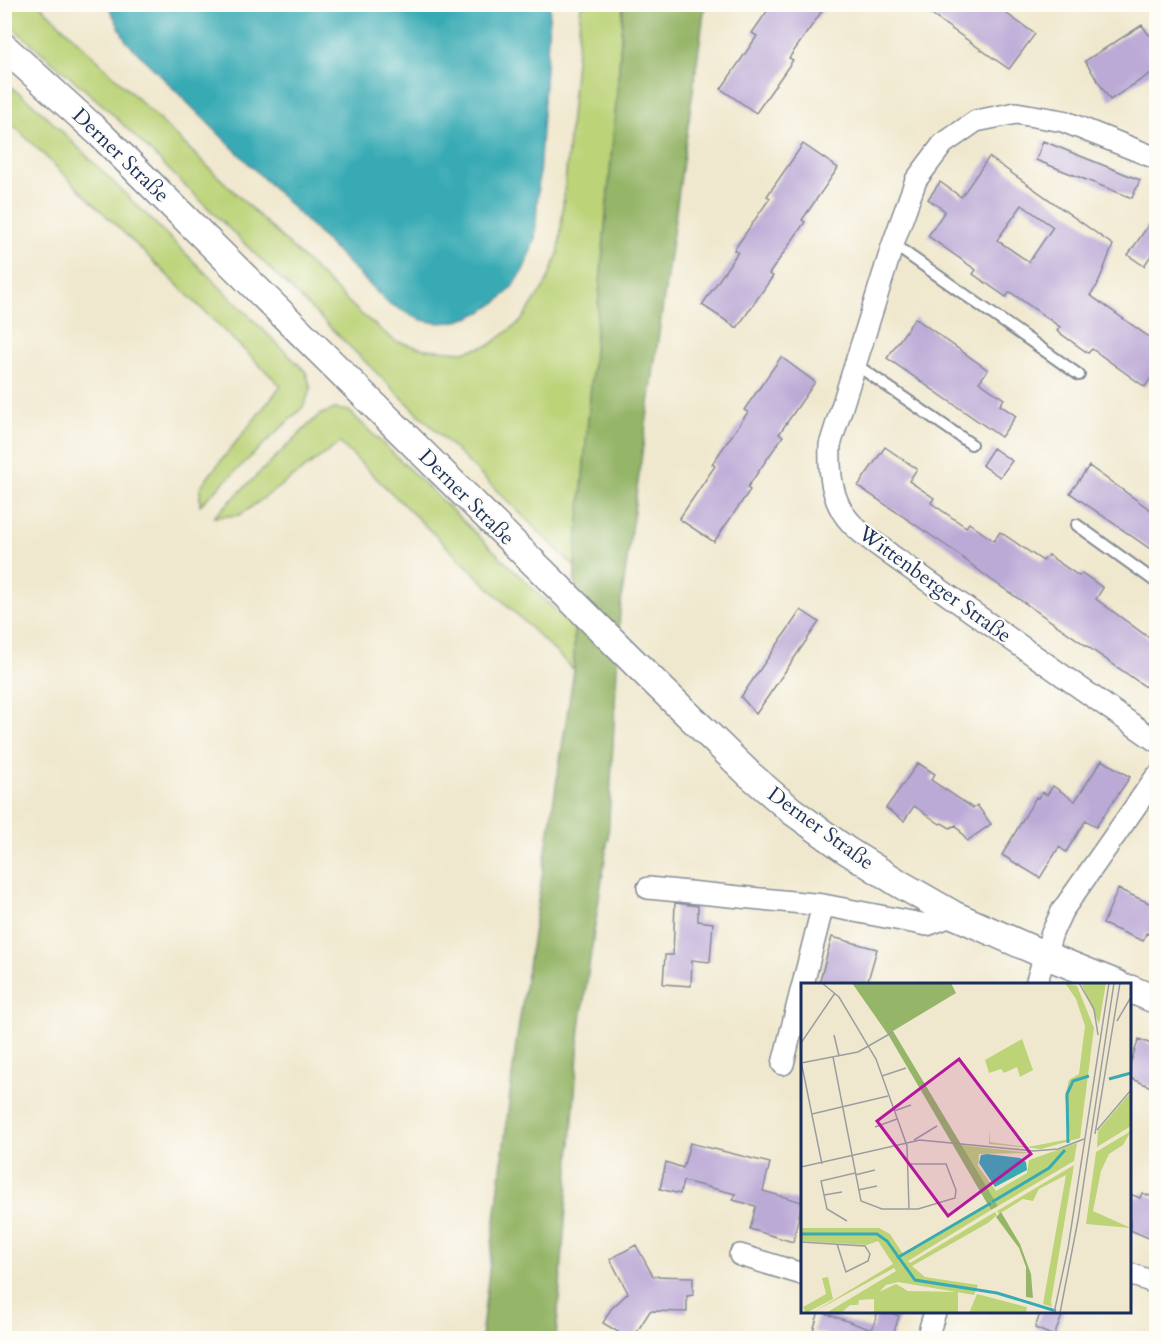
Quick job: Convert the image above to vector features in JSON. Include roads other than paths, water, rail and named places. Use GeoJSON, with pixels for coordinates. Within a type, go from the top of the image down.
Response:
{"type":"FeatureCollection","features":[{"type":"Feature","properties":{"kind":"street","name":"Derner Straße"},"geometry":{"type":"LineString","coordinates":[[4,47],[99,133],[638,666],[749,774],[792,811],[864,861],[954,915],[1115,983]]}},
{"type":"Feature","properties":{"kind":"street","name":"Wittenberger Straße"},"geometry":{"type":"LineString","coordinates":[[1156,158],[1063,121],[1016,112],[976,121],[943,144],[916,180],[893,244],[830,445],[829,467],[832,488],[840,507],[851,523],[891,555],[1156,741]]}},
{"type":"Feature","properties":{"kind":"street"},"geometry":{"type":"LineString","coordinates":[[1036,983],[1062,911],[1156,777]]}},
{"type":"Feature","properties":{"kind":"street"},"geometry":{"type":"LineString","coordinates":[[648,888],[823,905],[927,925],[954,915]]}},
{"type":"Feature","properties":{"kind":"street"},"geometry":{"type":"LineString","coordinates":[[804,983],[823,905]]}},
{"type":"Feature","properties":{"kind":"street"},"geometry":{"type":"LineString","coordinates":[[1131,989],[1156,1000]]}},
{"type":"Feature","properties":{"kind":"street"},"geometry":{"type":"LineString","coordinates":[[783,1064],[801,994]]}},
{"type":"Feature","properties":{"kind":"street"},"geometry":{"type":"LineString","coordinates":[[740,1256],[801,1274]]}},
{"type":"Feature","properties":{"kind":"street"},"geometry":{"type":"LineString","coordinates":[[1131,1274],[1156,1283]]}},
{"type":"Feature","properties":{"kind":"street"},"geometry":{"type":"LineString","coordinates":[[927,1338],[931,1313]]}},
{"type":"Feature","properties":{"kind":"lane"},"geometry":{"type":"LineString","coordinates":[[893,244],[1080,375]]}},
{"type":"Feature","properties":{"kind":"lane"},"geometry":{"type":"LineString","coordinates":[[855,364],[970,444]]}},
{"type":"Feature","properties":{"kind":"lane"},"geometry":{"type":"LineString","coordinates":[[1077,525],[1156,582]]}},
{"type":"Feature","properties":{"kind":"water"},"geometry":{"type":"Polygon","coordinates":[[[108,5],[550,5],[535,239],[525,266],[515,283],[494,304],[466,318],[451,322],[422,320],[388,303],[126,41],[108,5]]]}}]}
